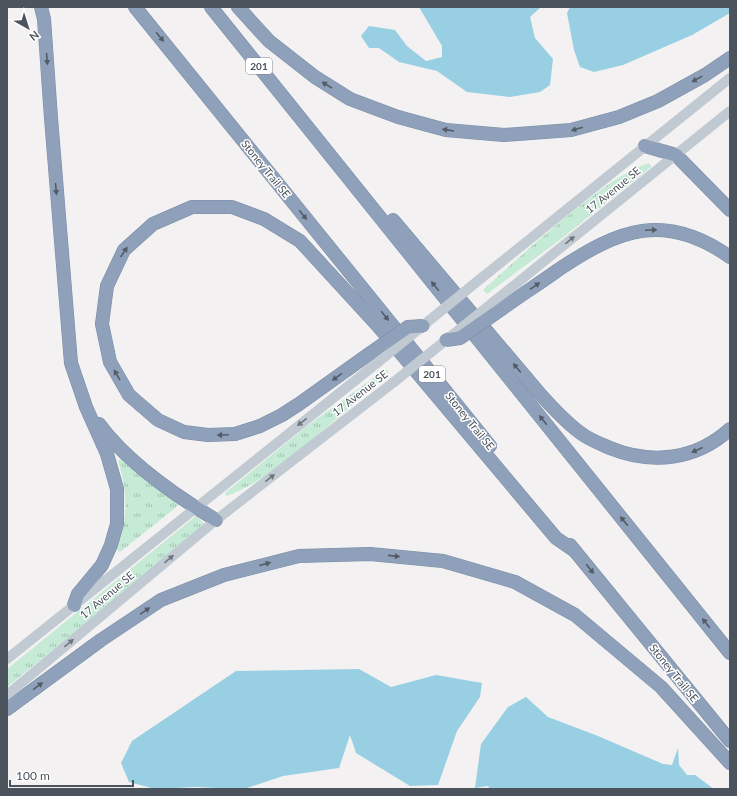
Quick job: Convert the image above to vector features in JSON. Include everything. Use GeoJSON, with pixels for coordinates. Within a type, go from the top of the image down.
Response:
{"type":"FeatureCollection","features":[{"type":"Feature","properties":{"kind":"highway"},"geometry":{"type":"LineString","coordinates":[[41,7],[44,19],[51,126],[71,363],[86,407],[107,454],[117,489],[117,524],[111,545],[102,565],[78,594],[74,605]]}},
{"type":"Feature","properties":{"kind":"highway","name":"Stoney Trail SE"},"geometry":{"type":"LineString","coordinates":[[135,7],[730,741]]}},
{"type":"Feature","properties":{"kind":"highway","name":"201"},"geometry":{"type":"LineString","coordinates":[[211,7],[730,653]]}},
{"type":"Feature","properties":{"kind":"highway"},"geometry":{"type":"LineString","coordinates":[[238,7],[269,41],[315,77],[350,99],[398,117],[446,130],[504,135],[571,130],[619,117],[658,101],[705,75],[730,58]]}},
{"type":"Feature","properties":{"kind":"highway"},"geometry":{"type":"LineString","coordinates":[[305,125],[319,132],[540,394],[556,412],[583,435],[616,450],[635,456],[654,458],[673,457],[692,453],[709,444],[730,429]]}},
{"type":"Feature","properties":{"kind":"highway"},"geometry":{"type":"LineString","coordinates":[[645,146],[676,155],[730,210]]}},
{"type":"Feature","properties":{"kind":"highway"},"geometry":{"type":"LineString","coordinates":[[422,326],[408,327],[373,359],[282,415],[260,426],[235,434],[208,435],[184,432],[158,420],[129,395],[110,362],[102,324],[107,286],[124,250],[153,224],[192,207],[232,207],[264,219],[300,241],[378,326],[556,538],[575,551]]}},
{"type":"Feature","properties":{"kind":"highway"},"geometry":{"type":"LineString","coordinates":[[446,340],[460,338],[500,304],[583,253],[614,238],[632,232],[667,230],[685,234],[702,240],[717,248],[730,258]]}},
{"type":"Feature","properties":{"kind":"highway"},"geometry":{"type":"LineString","coordinates":[[86,407],[102,429],[120,449],[142,469],[195,507],[216,520]]}},
{"type":"Feature","properties":{"kind":"highway"},"geometry":{"type":"LineString","coordinates":[[7,709],[101,640],[161,600],[224,575],[299,556],[370,554],[443,561],[515,582],[575,615],[661,686],[730,763]]}},
{"type":"Feature","properties":{"kind":"main road","name":"17 Avenue SE"},"geometry":{"type":"LineString","coordinates":[[422,326],[730,78]]}},
{"type":"Feature","properties":{"kind":"main road","name":"17 Avenue SE"},"geometry":{"type":"LineString","coordinates":[[500,304],[676,155],[730,112]]}},
{"type":"Feature","properties":{"kind":"main road","name":"17 Avenue SE"},"geometry":{"type":"LineString","coordinates":[[7,694],[216,520],[446,340]]}},
{"type":"Feature","properties":{"kind":"main road","name":"17 Avenue SE"},"geometry":{"type":"LineString","coordinates":[[7,659],[195,507],[373,359]]}},
{"type":"Feature","properties":{"kind":"green space"},"geometry":{"type":"Polygon","coordinates":[[[649,163],[651,167],[557,242],[487,294],[483,290],[541,238],[593,195],[629,171],[649,163]]]}},
{"type":"Feature","properties":{"kind":"green space"},"geometry":{"type":"Polygon","coordinates":[[[386,369],[389,373],[336,420],[285,462],[247,487],[226,496],[225,493],[307,426],[386,369]]]}},
{"type":"Feature","properties":{"kind":"green space"},"geometry":{"type":"Polygon","coordinates":[[[121,459],[179,505],[120,552],[117,550],[121,539],[125,516],[124,484],[118,461],[121,459]]]}},
{"type":"Feature","properties":{"kind":"green space"},"geometry":{"type":"Polygon","coordinates":[[[196,516],[205,524],[141,579],[7,687],[7,669],[196,516]]]}},
{"type":"Feature","properties":{"kind":"water"},"geometry":{"type":"Polygon","coordinates":[[[419,7],[541,7],[530,17],[535,38],[553,59],[550,85],[540,92],[510,97],[467,92],[437,71],[399,62],[379,48],[369,48],[361,36],[369,26],[395,30],[407,46],[426,61],[442,57],[442,46],[419,7]]]}},
{"type":"Feature","properties":{"kind":"water"},"geometry":{"type":"Polygon","coordinates":[[[570,7],[730,7],[730,13],[692,35],[623,65],[594,72],[580,67],[574,50],[567,13],[570,7]]]}},
{"type":"Feature","properties":{"kind":"water"},"geometry":{"type":"Polygon","coordinates":[[[359,669],[391,687],[436,675],[482,683],[480,697],[457,731],[438,785],[410,786],[356,753],[350,735],[339,768],[283,776],[244,789],[194,787],[155,789],[129,782],[121,763],[132,741],[236,671],[359,669]]]}},
{"type":"Feature","properties":{"kind":"water"},"geometry":{"type":"Polygon","coordinates":[[[526,697],[548,717],[598,736],[663,764],[672,765],[678,748],[679,765],[687,775],[695,775],[714,789],[490,789],[488,786],[475,788],[481,744],[508,707],[526,697]]]}}]}
